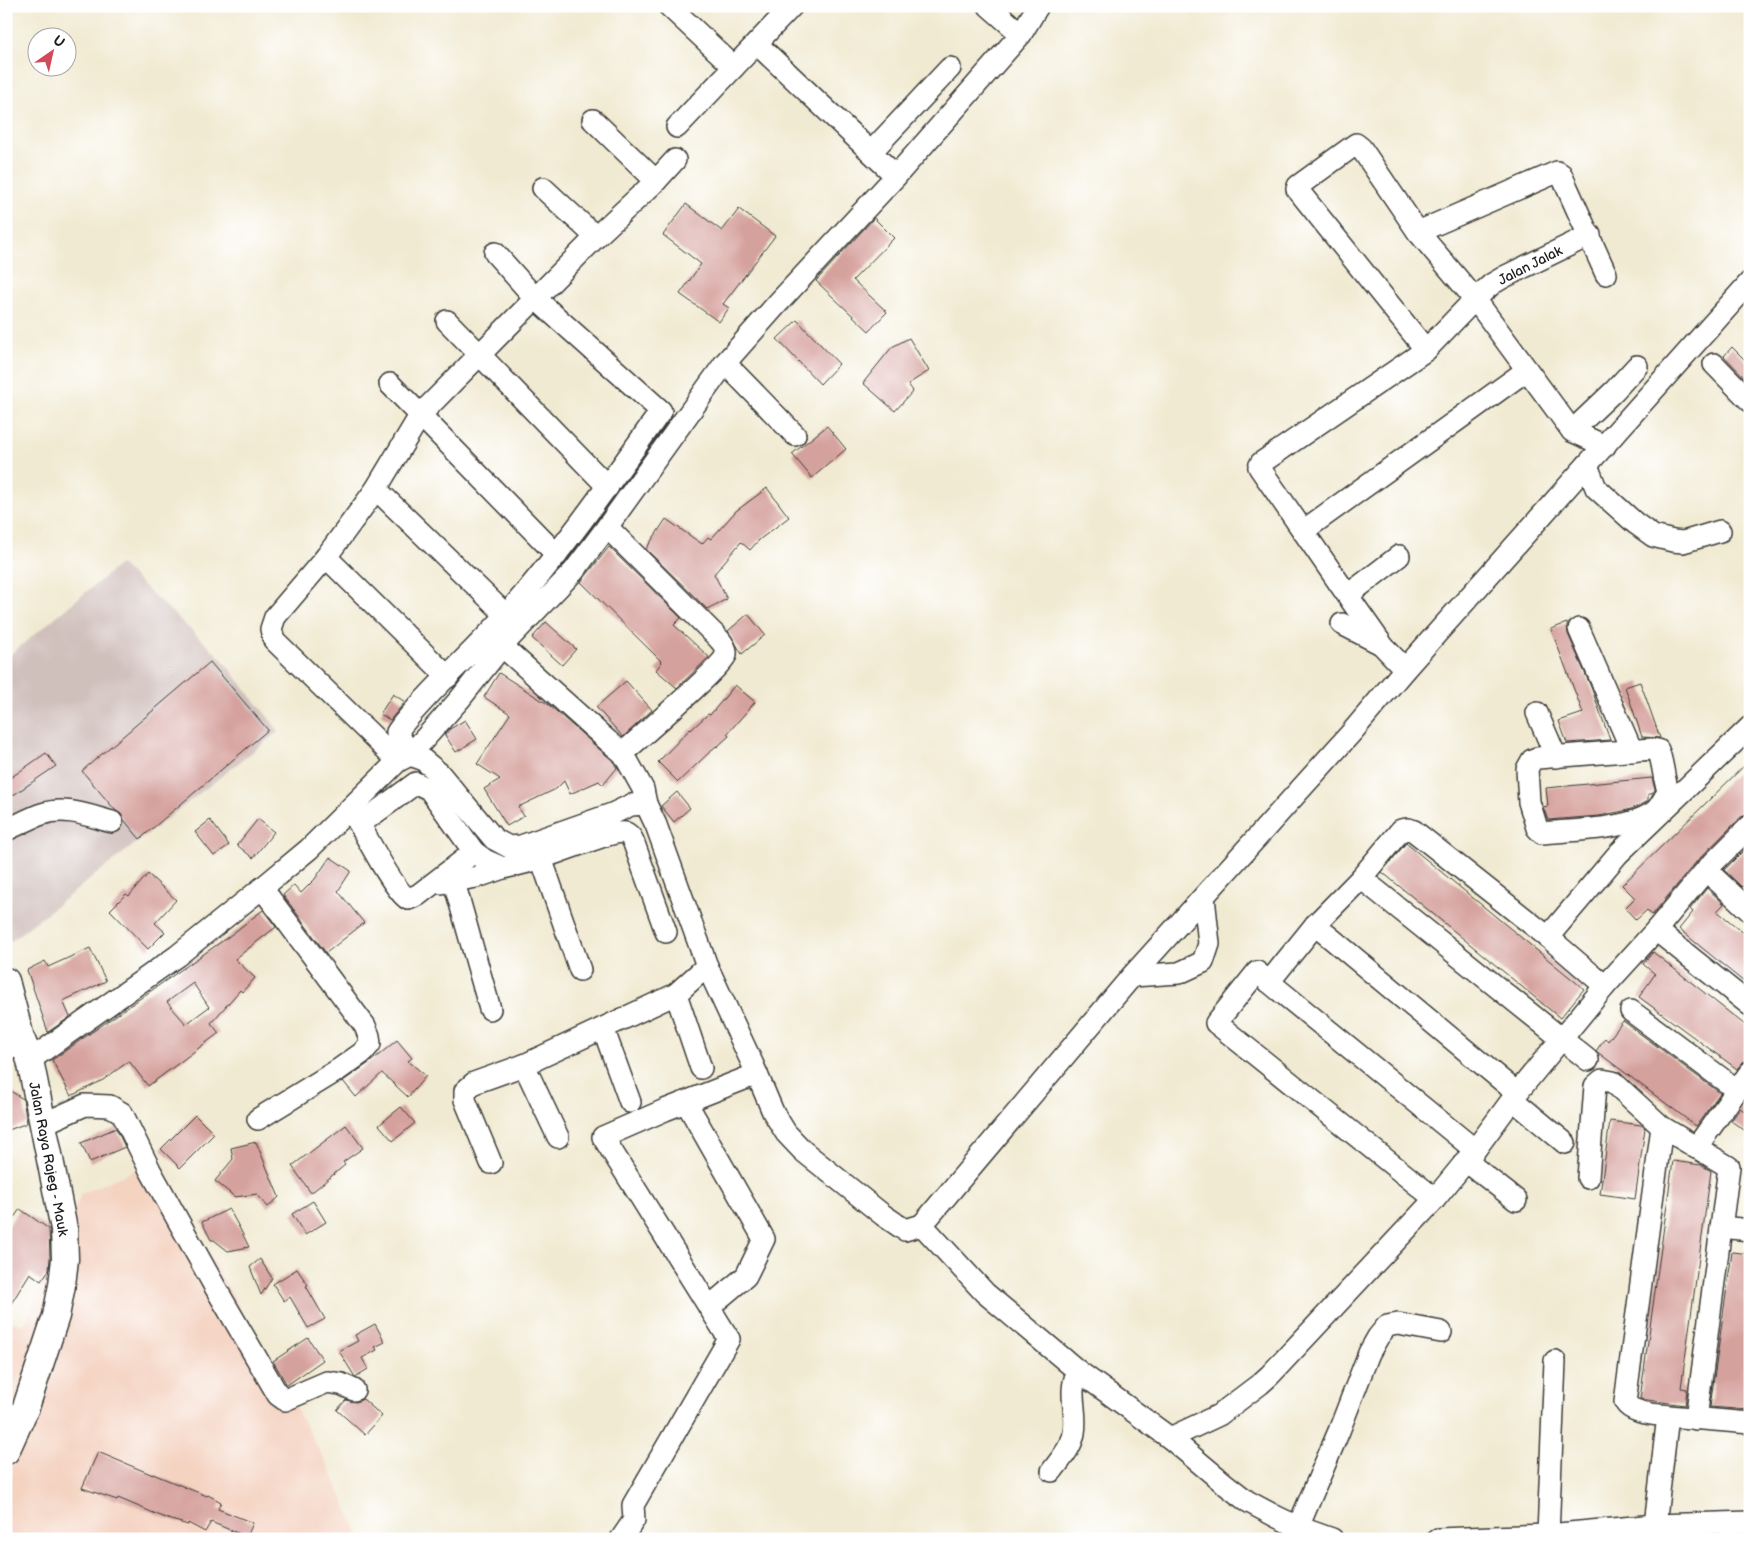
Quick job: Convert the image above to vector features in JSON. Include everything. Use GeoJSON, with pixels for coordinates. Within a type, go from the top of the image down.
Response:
{"type":"FeatureCollection","features":[{"type":"Feature","properties":{"kind":"main road","name":"Jalan Raya Rajeg - Mauk"},"geometry":{"type":"LineString","coordinates":[[6,980],[19,1049],[43,1124],[64,1229],[65,1259],[56,1316],[26,1407],[6,1451]]}},
{"type":"Feature","properties":{"kind":"street"},"geometry":{"type":"LineString","coordinates":[[669,6],[734,67]]}},
{"type":"Feature","properties":{"kind":"street"},"geometry":{"type":"LineString","coordinates":[[988,6],[1021,34]]}},
{"type":"Feature","properties":{"kind":"street"},"geometry":{"type":"LineString","coordinates":[[355,816],[404,758],[460,700],[502,646],[574,571],[725,363],[896,176],[1021,34],[1038,6]]}},
{"type":"Feature","properties":{"kind":"street"},"geometry":{"type":"LineString","coordinates":[[678,127],[757,44],[780,11]]}},
{"type":"Feature","properties":{"kind":"street"},"geometry":{"type":"LineString","coordinates":[[757,44],[896,176]]}},
{"type":"Feature","properties":{"kind":"street"},"geometry":{"type":"LineString","coordinates":[[871,152],[950,68]]}},
{"type":"Feature","properties":{"kind":"street"},"geometry":{"type":"LineString","coordinates":[[593,120],[656,182]]}},
{"type":"Feature","properties":{"kind":"street"},"geometry":{"type":"LineString","coordinates":[[1426,350],[1297,189],[1298,186],[1356,144],[1361,148],[1418,232],[1475,299],[1572,430],[1604,446]]}},
{"type":"Feature","properties":{"kind":"street"},"geometry":{"type":"LineString","coordinates":[[646,804],[631,805],[612,814],[521,846],[510,847],[502,844],[494,839],[439,773],[422,759],[404,758],[279,646],[274,640],[271,629],[275,617],[326,557],[376,488],[421,414],[596,237],[656,182],[675,160]]}},
{"type":"Feature","properties":{"kind":"street"},"geometry":{"type":"LineString","coordinates":[[1418,232],[1557,172],[1561,174],[1606,274]]}},
{"type":"Feature","properties":{"kind":"street"},"geometry":{"type":"LineString","coordinates":[[543,188],[596,237]]}},
{"type":"Feature","properties":{"kind":"street","name":"Jalan Jalak"},"geometry":{"type":"LineString","coordinates":[[1383,646],[1260,470],[1261,463],[1426,350],[1492,284],[1590,236]]}},
{"type":"Feature","properties":{"kind":"street"},"geometry":{"type":"LineString","coordinates":[[404,758],[397,732],[413,712],[506,615],[556,555],[608,487],[661,411],[535,298],[494,253]]}},
{"type":"Feature","properties":{"kind":"street"},"geometry":{"type":"LineString","coordinates":[[914,1228],[1132,976],[1352,732],[1404,669],[1604,446],[1745,296]]}},
{"type":"Feature","properties":{"kind":"street"},"geometry":{"type":"LineString","coordinates":[[447,321],[608,487]]}},
{"type":"Feature","properties":{"kind":"street"},"geometry":{"type":"LineString","coordinates":[[725,363],[795,435]]}},
{"type":"Feature","properties":{"kind":"street"},"geometry":{"type":"LineString","coordinates":[[1714,364],[1750,402]]}},
{"type":"Feature","properties":{"kind":"street"},"geometry":{"type":"LineString","coordinates":[[1572,430],[1614,391],[1637,366]]}},
{"type":"Feature","properties":{"kind":"street"},"geometry":{"type":"LineString","coordinates":[[1303,531],[1527,370]]}},
{"type":"Feature","properties":{"kind":"street"},"geometry":{"type":"LineString","coordinates":[[390,384],[556,555]]}},
{"type":"Feature","properties":{"kind":"street"},"geometry":{"type":"LineString","coordinates":[[1587,465],[1596,488],[1635,523],[1653,536],[1683,542],[1720,531]]}},
{"type":"Feature","properties":{"kind":"street"},"geometry":{"type":"LineString","coordinates":[[376,488],[506,615]]}},
{"type":"Feature","properties":{"kind":"street"},"geometry":{"type":"LineString","coordinates":[[607,527],[710,630],[722,643],[726,652],[725,657],[713,670],[623,753]]}},
{"type":"Feature","properties":{"kind":"street"},"geometry":{"type":"LineString","coordinates":[[1348,595],[1399,556]]}},
{"type":"Feature","properties":{"kind":"street"},"geometry":{"type":"LineString","coordinates":[[326,557],[448,676]]}},
{"type":"Feature","properties":{"kind":"street"},"geometry":{"type":"LineString","coordinates":[[1342,624],[1383,646],[1404,669]]}},
{"type":"Feature","properties":{"kind":"street"},"geometry":{"type":"LineString","coordinates":[[1579,629],[1632,750]]}},
{"type":"Feature","properties":{"kind":"street"},"geometry":{"type":"LineString","coordinates":[[502,646],[623,753],[643,789],[646,804],[666,851],[707,966],[757,1074],[772,1112],[786,1133],[826,1171],[883,1215],[914,1228],[985,1293],[1078,1370],[1170,1438],[1225,1484],[1295,1533],[1332,1539]]}},
{"type":"Feature","properties":{"kind":"street"},"geometry":{"type":"LineString","coordinates":[[1537,713],[1556,757]]}},
{"type":"Feature","properties":{"kind":"street"},"geometry":{"type":"LineString","coordinates":[[1671,796],[1662,758],[1658,750],[1632,750],[1532,760],[1527,769],[1529,802],[1537,828],[1542,833],[1598,829],[1643,819],[1657,810],[1750,727]]}},
{"type":"Feature","properties":{"kind":"street"},"geometry":{"type":"LineString","coordinates":[[19,1049],[177,956],[309,849],[355,816],[416,783],[428,790],[474,852],[485,860],[503,868]]}},
{"type":"Feature","properties":{"kind":"street"},"geometry":{"type":"LineString","coordinates":[[1548,937],[1618,854],[1671,796]]}},
{"type":"Feature","properties":{"kind":"street"},"geometry":{"type":"LineString","coordinates":[[6,830],[43,814],[62,811],[79,813],[112,822]]}},
{"type":"Feature","properties":{"kind":"street"},"geometry":{"type":"LineString","coordinates":[[355,816],[392,881],[405,898],[409,900],[443,883],[477,877],[541,858],[603,836],[618,832],[625,833],[632,837],[666,932]]}},
{"type":"Feature","properties":{"kind":"street"},"geometry":{"type":"LineString","coordinates":[[1170,1438],[1219,1415],[1260,1384],[1435,1199],[1514,1096],[1605,986],[1656,930],[1706,870],[1750,826]]}},
{"type":"Feature","properties":{"kind":"street"},"geometry":{"type":"LineString","coordinates":[[1269,982],[1315,925],[1361,878],[1401,830],[1408,829],[1548,937],[1605,986]]}},
{"type":"Feature","properties":{"kind":"street"},"geometry":{"type":"LineString","coordinates":[[443,883],[474,852]]}},
{"type":"Feature","properties":{"kind":"street"},"geometry":{"type":"LineString","coordinates":[[541,858],[580,970]]}},
{"type":"Feature","properties":{"kind":"street"},"geometry":{"type":"LineString","coordinates":[[1706,870],[1750,911]]}},
{"type":"Feature","properties":{"kind":"street"},"geometry":{"type":"LineString","coordinates":[[1361,878],[1588,1060]]}},
{"type":"Feature","properties":{"kind":"street"},"geometry":{"type":"LineString","coordinates":[[443,883],[490,1009]]}},
{"type":"Feature","properties":{"kind":"street"},"geometry":{"type":"LineString","coordinates":[[258,1119],[338,1070],[362,1053],[370,1044],[365,1026],[262,888]]}},
{"type":"Feature","properties":{"kind":"street"},"geometry":{"type":"LineString","coordinates":[[1132,976],[1178,973],[1203,962],[1210,944],[1204,897]]}},
{"type":"Feature","properties":{"kind":"street"},"geometry":{"type":"LineString","coordinates":[[1315,925],[1514,1096],[1565,1143]]}},
{"type":"Feature","properties":{"kind":"street"},"geometry":{"type":"LineString","coordinates":[[1656,930],[1750,1005]]}},
{"type":"Feature","properties":{"kind":"street"},"geometry":{"type":"LineString","coordinates":[[491,1163],[465,1100],[465,1091],[474,1083],[524,1065],[676,994],[707,966]]}},
{"type":"Feature","properties":{"kind":"street"},"geometry":{"type":"LineString","coordinates":[[1435,1199],[1216,1023],[1257,972],[1470,1155],[1516,1200]]}},
{"type":"Feature","properties":{"kind":"street"},"geometry":{"type":"LineString","coordinates":[[676,994],[701,1068]]}},
{"type":"Feature","properties":{"kind":"street"},"geometry":{"type":"LineString","coordinates":[[1631,1010],[1737,1090]]}},
{"type":"Feature","properties":{"kind":"street"},"geometry":{"type":"LineString","coordinates":[[603,1028],[630,1102]]}},
{"type":"Feature","properties":{"kind":"street"},"geometry":{"type":"LineString","coordinates":[[524,1065],[558,1137]]}},
{"type":"Feature","properties":{"kind":"street"},"geometry":{"type":"LineString","coordinates":[[1696,1148],[1750,1072]]}},
{"type":"Feature","properties":{"kind":"street"},"geometry":{"type":"LineString","coordinates":[[621,1539],[634,1520],[633,1505],[729,1339],[602,1137],[757,1074]]}},
{"type":"Feature","properties":{"kind":"street"},"geometry":{"type":"LineString","coordinates":[[1588,1178],[1595,1086],[1602,1080],[1613,1082],[1662,1126],[1729,1167],[1696,1418]]}},
{"type":"Feature","properties":{"kind":"street"},"geometry":{"type":"LineString","coordinates":[[686,1102],[764,1239],[746,1276],[709,1307]]}},
{"type":"Feature","properties":{"kind":"street"},"geometry":{"type":"LineString","coordinates":[[43,1124],[85,1105],[110,1106],[122,1113],[150,1170],[210,1279],[278,1395],[285,1400],[327,1382],[341,1384],[354,1390]]}},
{"type":"Feature","properties":{"kind":"street"},"geometry":{"type":"LineString","coordinates":[[1662,1126],[1625,1402],[1628,1406],[1638,1410],[1668,1416],[1750,1423]]}},
{"type":"Feature","properties":{"kind":"street"},"geometry":{"type":"LineString","coordinates":[[1721,1227],[1750,1230]]}},
{"type":"Feature","properties":{"kind":"street"},"geometry":{"type":"LineString","coordinates":[[1295,1533],[1369,1353],[1378,1337],[1387,1326],[1398,1324],[1441,1332]]}},
{"type":"Feature","properties":{"kind":"street"},"geometry":{"type":"LineString","coordinates":[[1548,1535],[1555,1361]]}},
{"type":"Feature","properties":{"kind":"street"},"geometry":{"type":"LineString","coordinates":[[1052,1471],[1072,1442],[1075,1417],[1072,1387],[1078,1370]]}},
{"type":"Feature","properties":{"kind":"street"},"geometry":{"type":"LineString","coordinates":[[1668,1416],[1668,1529]]}},
{"type":"Feature","properties":{"kind":"street"},"geometry":{"type":"LineString","coordinates":[[1438,1539],[1668,1529],[1750,1522]]}},
{"type":"Feature","properties":{"kind":"shaded area"},"geometry":{"type":"Polygon","coordinates":[[[120,564],[221,658],[279,731],[6,945],[6,658],[120,564]]]}},
{"type":"Feature","properties":{"kind":"shaded area"},"geometry":{"type":"Polygon","coordinates":[[[157,1160],[328,1466],[361,1539],[6,1539],[6,1319],[24,1326],[81,1194],[157,1160]]]}},
{"type":"Feature","properties":{"kind":"building"},"geometry":{"type":"Polygon","coordinates":[[[686,204],[722,231],[739,209],[775,236],[723,304],[729,308],[719,322],[680,294],[701,264],[663,235],[686,204]]]}},
{"type":"Feature","properties":{"kind":"building"},"geometry":{"type":"Polygon","coordinates":[[[874,218],[894,238],[853,280],[887,312],[869,331],[816,281],[874,218]]]}},
{"type":"Feature","properties":{"kind":"building"},"geometry":{"type":"Polygon","coordinates":[[[797,320],[839,364],[820,384],[777,339],[797,320]]]}},
{"type":"Feature","properties":{"kind":"building"},"geometry":{"type":"Polygon","coordinates":[[[909,338],[929,371],[908,384],[913,391],[895,411],[863,383],[892,347],[909,338]]]}},
{"type":"Feature","properties":{"kind":"building"},"geometry":{"type":"Polygon","coordinates":[[[1732,347],[1750,365],[1750,383],[1724,356],[1732,347]]]}},
{"type":"Feature","properties":{"kind":"building"},"geometry":{"type":"Polygon","coordinates":[[[827,426],[846,449],[812,478],[792,454],[827,426]]]}},
{"type":"Feature","properties":{"kind":"building"},"geometry":{"type":"Polygon","coordinates":[[[767,488],[789,517],[759,540],[750,550],[741,542],[714,574],[727,599],[707,609],[646,549],[666,519],[702,544],[708,537],[711,539],[736,511],[767,488]]]}},
{"type":"Feature","properties":{"kind":"building"},"geometry":{"type":"Polygon","coordinates":[[[609,547],[681,618],[674,625],[709,657],[677,688],[656,670],[662,662],[581,582],[609,547]]]}},
{"type":"Feature","properties":{"kind":"building"},"geometry":{"type":"Polygon","coordinates":[[[748,614],[765,635],[742,654],[728,631],[748,614]]]}},
{"type":"Feature","properties":{"kind":"building"},"geometry":{"type":"Polygon","coordinates":[[[546,622],[576,649],[562,665],[532,638],[546,622]]]}},
{"type":"Feature","properties":{"kind":"building"},"geometry":{"type":"Polygon","coordinates":[[[1567,623],[1568,634],[1591,687],[1610,740],[1567,743],[1559,721],[1583,713],[1551,629],[1567,623]]]}},
{"type":"Feature","properties":{"kind":"building"},"geometry":{"type":"Polygon","coordinates":[[[210,662],[268,730],[140,839],[121,814],[115,810],[82,771],[210,662]]]}},
{"type":"Feature","properties":{"kind":"building"},"geometry":{"type":"Polygon","coordinates":[[[499,673],[549,705],[613,761],[617,768],[603,785],[599,781],[570,794],[564,781],[556,789],[518,807],[524,816],[507,826],[484,789],[500,779],[477,764],[510,714],[484,697],[499,673]]]}},
{"type":"Feature","properties":{"kind":"building"},"geometry":{"type":"Polygon","coordinates":[[[626,681],[652,710],[623,737],[596,707],[626,681]]]}},
{"type":"Feature","properties":{"kind":"building"},"geometry":{"type":"Polygon","coordinates":[[[1640,682],[1660,738],[1642,737],[1625,687],[1640,682]]]}},
{"type":"Feature","properties":{"kind":"building"},"geometry":{"type":"Polygon","coordinates":[[[735,685],[755,702],[727,734],[729,736],[678,782],[658,762],[690,729],[708,714],[710,715],[735,685]]]}},
{"type":"Feature","properties":{"kind":"building"},"geometry":{"type":"Polygon","coordinates":[[[393,694],[405,702],[390,720],[380,714],[393,694]]]}},
{"type":"Feature","properties":{"kind":"building"},"geometry":{"type":"Polygon","coordinates":[[[465,720],[477,739],[456,752],[445,735],[450,729],[465,720]]]}},
{"type":"Feature","properties":{"kind":"building"},"geometry":{"type":"Polygon","coordinates":[[[46,753],[56,766],[6,800],[6,781],[46,753]]]}},
{"type":"Feature","properties":{"kind":"building"},"geometry":{"type":"Polygon","coordinates":[[[1750,760],[1750,814],[1741,817],[1697,861],[1652,915],[1647,910],[1636,920],[1625,908],[1635,898],[1622,885],[1750,760]]]}},
{"type":"Feature","properties":{"kind":"building"},"geometry":{"type":"Polygon","coordinates":[[[1652,778],[1655,790],[1652,794],[1648,794],[1648,801],[1628,810],[1599,816],[1548,820],[1543,807],[1548,806],[1546,788],[1652,778]]]}},
{"type":"Feature","properties":{"kind":"building"},"geometry":{"type":"Polygon","coordinates":[[[677,792],[690,808],[674,822],[661,806],[677,792]]]}},
{"type":"Feature","properties":{"kind":"building"},"geometry":{"type":"Polygon","coordinates":[[[258,819],[274,832],[253,858],[237,845],[258,819]]]}},
{"type":"Feature","properties":{"kind":"building"},"geometry":{"type":"Polygon","coordinates":[[[210,820],[229,845],[214,856],[195,832],[210,820]]]}},
{"type":"Feature","properties":{"kind":"building"},"geometry":{"type":"Polygon","coordinates":[[[1406,843],[1584,989],[1560,1018],[1382,872],[1406,843]]]}},
{"type":"Feature","properties":{"kind":"building"},"geometry":{"type":"Polygon","coordinates":[[[1750,844],[1750,879],[1742,887],[1724,870],[1750,844]]]}},
{"type":"Feature","properties":{"kind":"building"},"geometry":{"type":"Polygon","coordinates":[[[330,857],[351,871],[338,891],[364,923],[326,953],[283,895],[294,885],[301,893],[315,879],[330,857]]]}},
{"type":"Feature","properties":{"kind":"building"},"geometry":{"type":"Polygon","coordinates":[[[148,874],[176,900],[155,923],[165,932],[148,949],[110,910],[126,894],[129,896],[148,874]]]}},
{"type":"Feature","properties":{"kind":"building"},"geometry":{"type":"Polygon","coordinates":[[[1707,888],[1724,904],[1717,911],[1750,938],[1750,987],[1679,929],[1693,912],[1690,909],[1707,888]]]}},
{"type":"Feature","properties":{"kind":"building"},"geometry":{"type":"Polygon","coordinates":[[[263,910],[276,927],[235,959],[255,978],[242,992],[240,990],[211,1023],[219,1033],[148,1086],[129,1061],[103,1080],[71,1096],[52,1060],[228,937],[263,910]],[[193,983],[167,1002],[186,1024],[209,1007],[193,983]]]}},
{"type":"Feature","properties":{"kind":"building"},"geometry":{"type":"Polygon","coordinates":[[[90,948],[106,981],[63,1001],[70,1017],[48,1032],[27,970],[45,961],[48,967],[90,948]]]}},
{"type":"Feature","properties":{"kind":"building"},"geometry":{"type":"Polygon","coordinates":[[[1653,952],[1750,1029],[1750,1060],[1744,1061],[1737,1069],[1639,997],[1655,974],[1643,964],[1653,952]]]}},
{"type":"Feature","properties":{"kind":"building"},"geometry":{"type":"Polygon","coordinates":[[[1623,1021],[1720,1093],[1696,1126],[1596,1051],[1605,1038],[1608,1041],[1623,1021]]]}},
{"type":"Feature","properties":{"kind":"building"},"geometry":{"type":"Polygon","coordinates":[[[397,1040],[412,1058],[408,1061],[426,1076],[408,1097],[382,1073],[356,1097],[343,1081],[397,1040]]]}},
{"type":"Feature","properties":{"kind":"building"},"geometry":{"type":"Polygon","coordinates":[[[6,1088],[23,1099],[27,1123],[6,1131],[6,1088]]]}},
{"type":"Feature","properties":{"kind":"building"},"geometry":{"type":"Polygon","coordinates":[[[401,1107],[415,1123],[393,1141],[379,1125],[401,1107]]]}},
{"type":"Feature","properties":{"kind":"building"},"geometry":{"type":"Polygon","coordinates":[[[1740,1108],[1750,1115],[1750,1134],[1731,1121],[1740,1108]]]}},
{"type":"Feature","properties":{"kind":"building"},"geometry":{"type":"Polygon","coordinates":[[[195,1115],[214,1134],[180,1168],[161,1149],[195,1115]]]}},
{"type":"Feature","properties":{"kind":"building"},"geometry":{"type":"Polygon","coordinates":[[[1610,1121],[1641,1125],[1645,1128],[1635,1199],[1600,1194],[1610,1121]]]}},
{"type":"Feature","properties":{"kind":"building"},"geometry":{"type":"Polygon","coordinates":[[[346,1125],[363,1148],[343,1162],[345,1165],[311,1193],[292,1166],[346,1125]]]}},
{"type":"Feature","properties":{"kind":"building"},"geometry":{"type":"Polygon","coordinates":[[[116,1128],[125,1147],[90,1162],[81,1143],[116,1128]]]}},
{"type":"Feature","properties":{"kind":"building"},"geometry":{"type":"Polygon","coordinates":[[[256,1142],[279,1197],[268,1207],[257,1194],[235,1197],[215,1181],[233,1159],[231,1148],[256,1142]]]}},
{"type":"Feature","properties":{"kind":"building"},"geometry":{"type":"Polygon","coordinates":[[[1673,1161],[1701,1165],[1711,1171],[1681,1388],[1687,1389],[1685,1405],[1640,1399],[1673,1161]]]}},
{"type":"Feature","properties":{"kind":"building"},"geometry":{"type":"Polygon","coordinates":[[[313,1201],[326,1222],[305,1235],[292,1214],[313,1201]]]}},
{"type":"Feature","properties":{"kind":"building"},"geometry":{"type":"Polygon","coordinates":[[[20,1209],[49,1229],[49,1270],[41,1281],[30,1273],[6,1312],[6,1229],[20,1209]]]}},
{"type":"Feature","properties":{"kind":"building"},"geometry":{"type":"Polygon","coordinates":[[[229,1209],[249,1247],[228,1251],[214,1240],[211,1240],[202,1222],[229,1209]]]}},
{"type":"Feature","properties":{"kind":"building"},"geometry":{"type":"Polygon","coordinates":[[[1732,1252],[1750,1254],[1750,1410],[1710,1407],[1732,1252]]]}},
{"type":"Feature","properties":{"kind":"building"},"geometry":{"type":"Polygon","coordinates":[[[260,1259],[272,1278],[261,1295],[250,1267],[260,1259]]]}},
{"type":"Feature","properties":{"kind":"building"},"geometry":{"type":"Polygon","coordinates":[[[297,1269],[308,1285],[306,1286],[325,1319],[308,1328],[290,1297],[284,1301],[273,1284],[297,1269]]]}},
{"type":"Feature","properties":{"kind":"building"},"geometry":{"type":"Polygon","coordinates":[[[375,1324],[385,1342],[375,1347],[377,1350],[362,1358],[368,1369],[355,1377],[339,1351],[358,1341],[355,1335],[375,1324]]]}},
{"type":"Feature","properties":{"kind":"building"},"geometry":{"type":"Polygon","coordinates":[[[308,1338],[323,1360],[287,1385],[273,1361],[308,1338]]]}},
{"type":"Feature","properties":{"kind":"building"},"geometry":{"type":"Polygon","coordinates":[[[363,1399],[382,1416],[365,1435],[337,1410],[346,1400],[356,1402],[363,1399]]]}},
{"type":"Feature","properties":{"kind":"building"},"geometry":{"type":"Polygon","coordinates":[[[98,1452],[208,1495],[221,1502],[218,1509],[253,1523],[247,1537],[211,1522],[205,1532],[188,1523],[188,1525],[168,1519],[118,1498],[117,1500],[82,1488],[98,1452]]]}}]}
